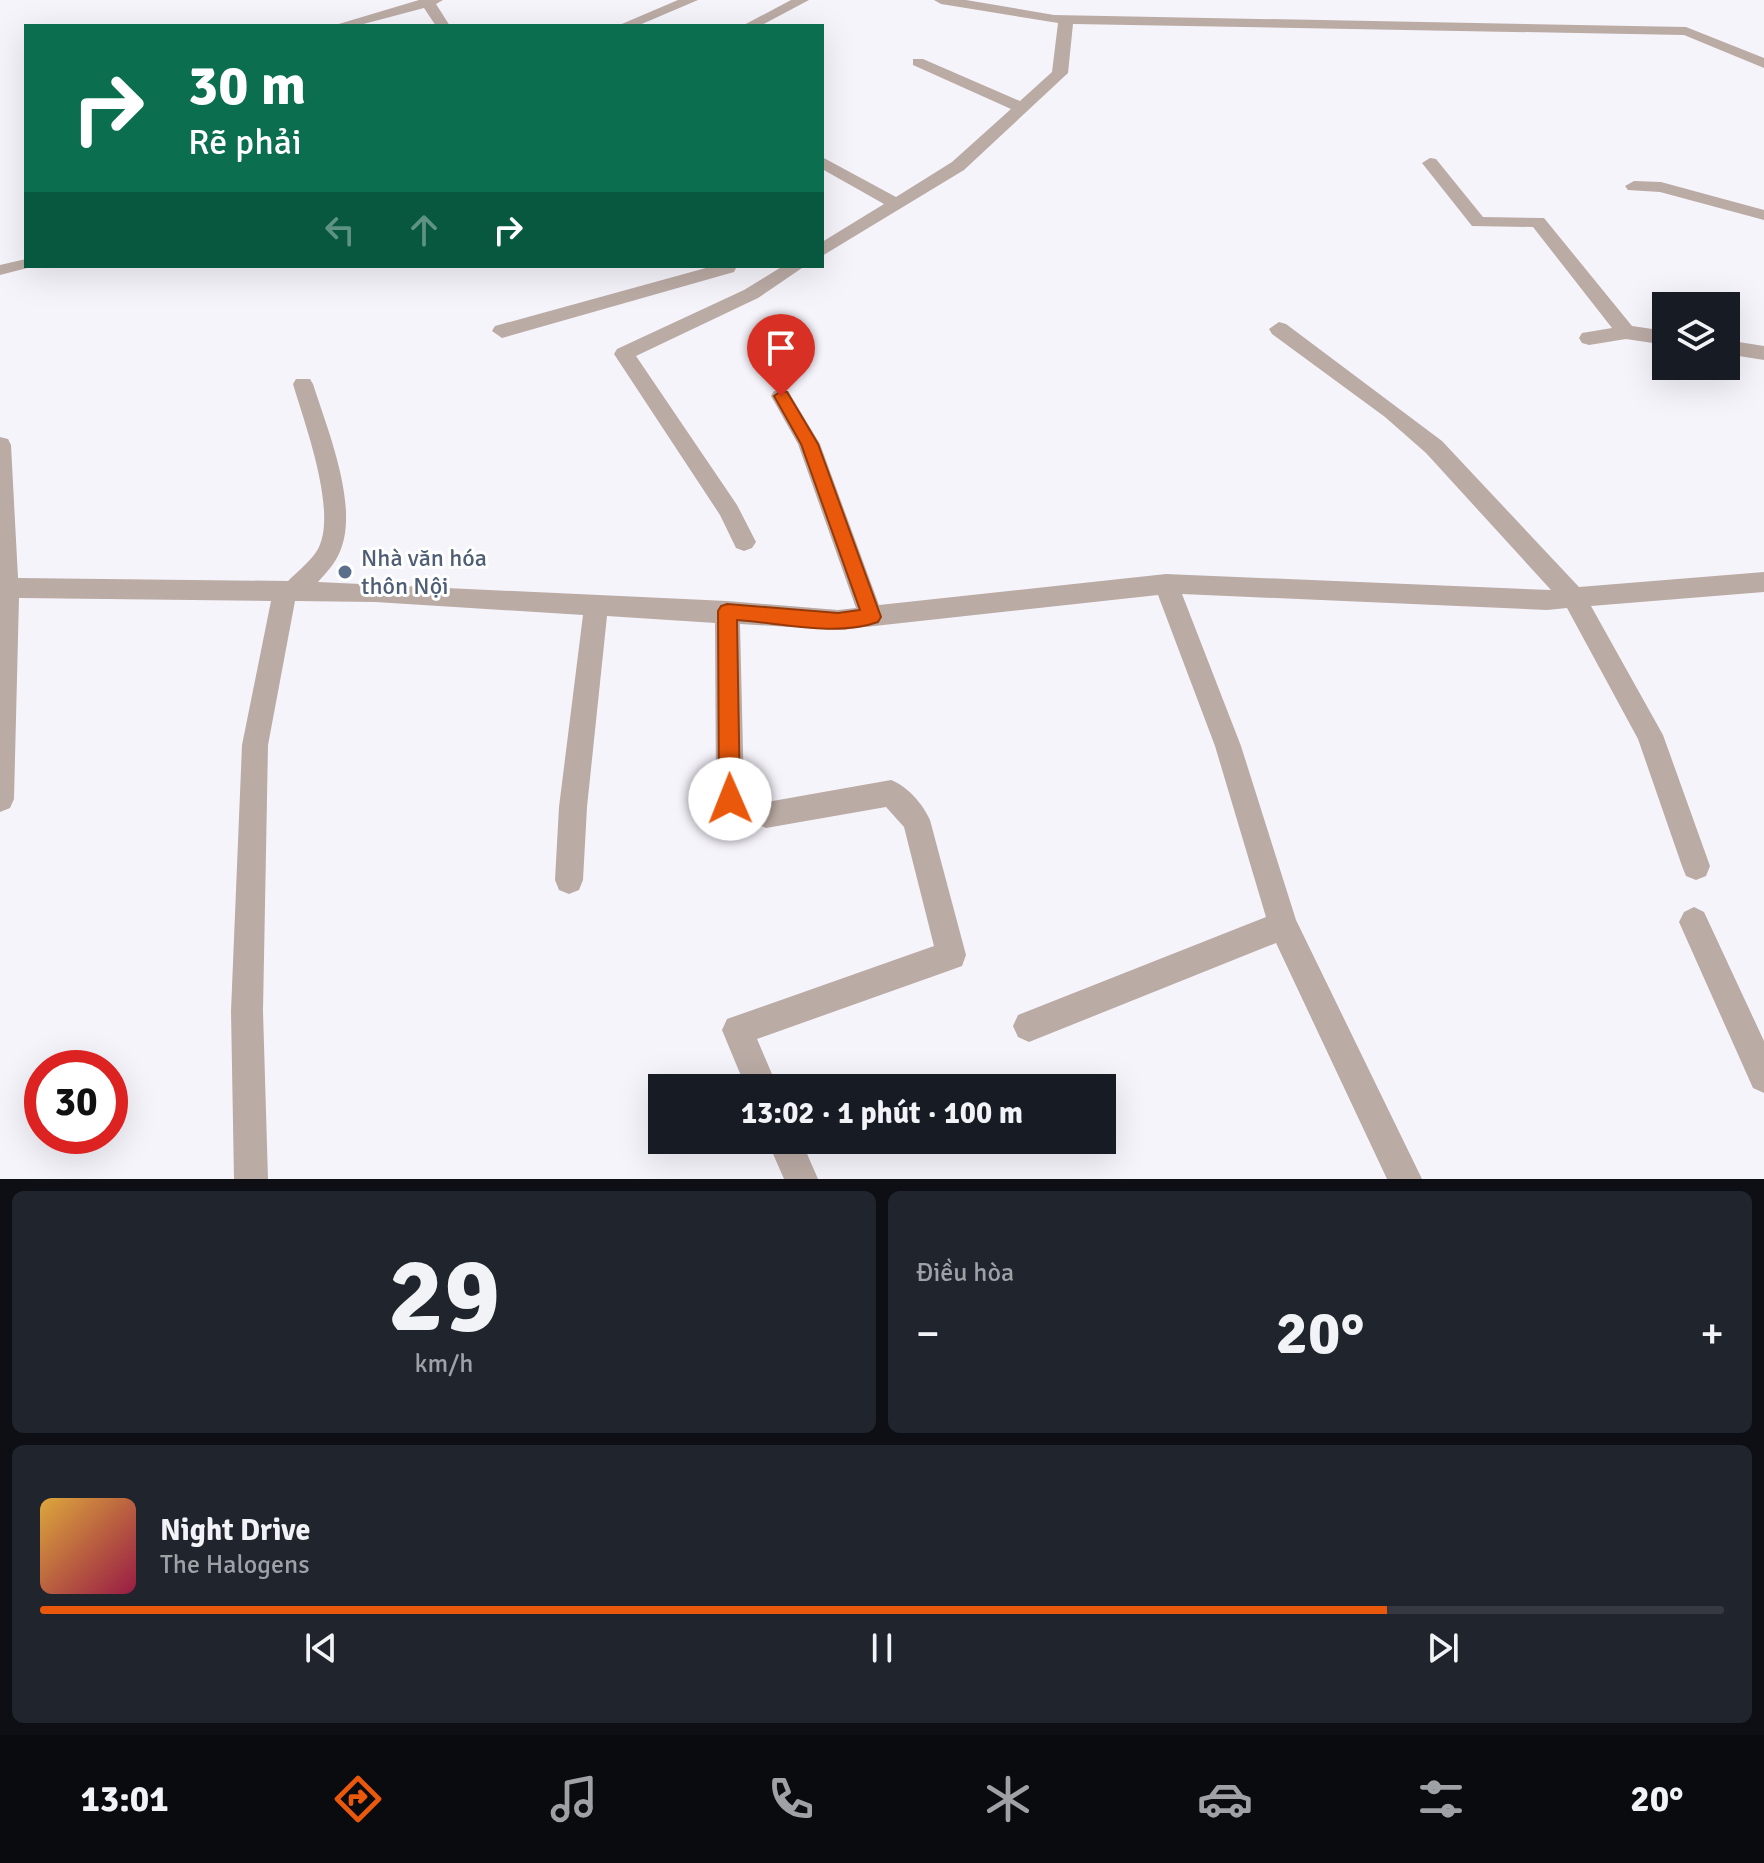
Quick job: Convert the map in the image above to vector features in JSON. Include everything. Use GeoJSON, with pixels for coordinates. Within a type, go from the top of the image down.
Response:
{"type":"FeatureCollection","features":[{"type":"Feature","properties":{"kind":"street"},"geometry":{"type":"LineString","coordinates":[[629,24],[691,0]]}},
{"type":"Feature","properties":{"kind":"street"},"geometry":{"type":"LineString","coordinates":[[753,24],[802,0]]}},
{"type":"Feature","properties":{"kind":"street"},"geometry":{"type":"LineString","coordinates":[[941,0],[1066,19],[1686,31],[1764,63]]}},
{"type":"Feature","properties":{"kind":"street"},"geometry":{"type":"LineString","coordinates":[[1116,18],[1119,0]]}},
{"type":"Feature","properties":{"kind":"street"},"geometry":{"type":"LineString","coordinates":[[346,24],[430,1],[442,24]]}},
{"type":"Feature","properties":{"kind":"street"},"geometry":{"type":"LineString","coordinates":[[824,249],[958,166],[1060,73],[1066,19]]}},
{"type":"Feature","properties":{"kind":"street"},"geometry":{"type":"LineString","coordinates":[[918,62],[1022,108]]}},
{"type":"Feature","properties":{"kind":"street"},"geometry":{"type":"LineString","coordinates":[[824,163],[896,204]]}},
{"type":"Feature","properties":{"kind":"street"},"geometry":{"type":"LineString","coordinates":[[1430,163],[1478,222],[1538,222],[1626,332]]}},
{"type":"Feature","properties":{"kind":"street"},"geometry":{"type":"LineString","coordinates":[[1634,186],[1661,187],[1764,215]]}},
{"type":"Feature","properties":{"kind":"street"},"geometry":{"type":"LineString","coordinates":[[502,331],[722,268]]}},
{"type":"Feature","properties":{"kind":"street"},"geometry":{"type":"LineString","coordinates":[[727,268],[751,294]]}},
{"type":"Feature","properties":{"kind":"street"},"geometry":{"type":"LineString","coordinates":[[744,542],[729,511],[633,372],[624,354],[751,294],[793,268]]}},
{"type":"Feature","properties":{"kind":"street"},"geometry":{"type":"LineString","coordinates":[[1279,329],[1392,412],[1434,447],[1574,598],[1650,735],[1696,866]]}},
{"type":"Feature","properties":{"kind":"street"},"geometry":{"type":"LineString","coordinates":[[1589,338],[1626,332],[1652,336]]}},
{"type":"Feature","properties":{"kind":"street"},"geometry":{"type":"LineString","coordinates":[[1740,349],[1764,353]]}},
{"type":"Feature","properties":{"kind":"street"},"geometry":{"type":"LineString","coordinates":[[251,1179],[247,1011],[255,745],[289,592],[331,547],[334,532],[328,470],[303,384]]}},
{"type":"Feature","properties":{"kind":"street"},"geometry":{"type":"LineString","coordinates":[[781,396],[809,444],[871,617]]}},
{"type":"Feature","properties":{"kind":"street"},"geometry":{"type":"LineString","coordinates":[[0,445],[4,588],[0,799]]}},
{"type":"Feature","properties":{"kind":"street"},"geometry":{"type":"LineString","coordinates":[[4,588],[375,592],[838,620],[1166,584],[1547,600],[1764,582]]}},
{"type":"Feature","properties":{"kind":"street"},"geometry":{"type":"LineString","coordinates":[[1166,584],[1232,758],[1283,925],[1405,1179]]}},
{"type":"Feature","properties":{"kind":"street"},"geometry":{"type":"LineString","coordinates":[[569,880],[573,807],[596,606]]}},
{"type":"Feature","properties":{"kind":"street"},"geometry":{"type":"LineString","coordinates":[[727,611],[730,799],[766,815],[891,793],[916,820],[951,955],[738,1030],[756,1074]]}},
{"type":"Feature","properties":{"kind":"street"},"geometry":{"type":"LineString","coordinates":[[1694,922],[1764,1077]]}},
{"type":"Feature","properties":{"kind":"street"},"geometry":{"type":"LineString","coordinates":[[1029,1026],[1283,925]]}},
{"type":"Feature","properties":{"kind":"street"},"geometry":{"type":"LineString","coordinates":[[790,1154],[801,1179]]}},
{"type":"Feature","properties":{"kind":"lane"},"geometry":{"type":"LineString","coordinates":[[0,270],[24,264]]}},
{"type":"Feature","properties":{"kind":"place","name":"Nhà văn hóa thôn Nội"},"geometry":{"type":"Point","coordinates":[345,572]}},
{"type":"Feature","properties":{"kind":"route"},"geometry":{"type":"LineString","coordinates":[[730,799],[727,611],[838,620],[871,617],[809,444],[781,396]]}}]}
